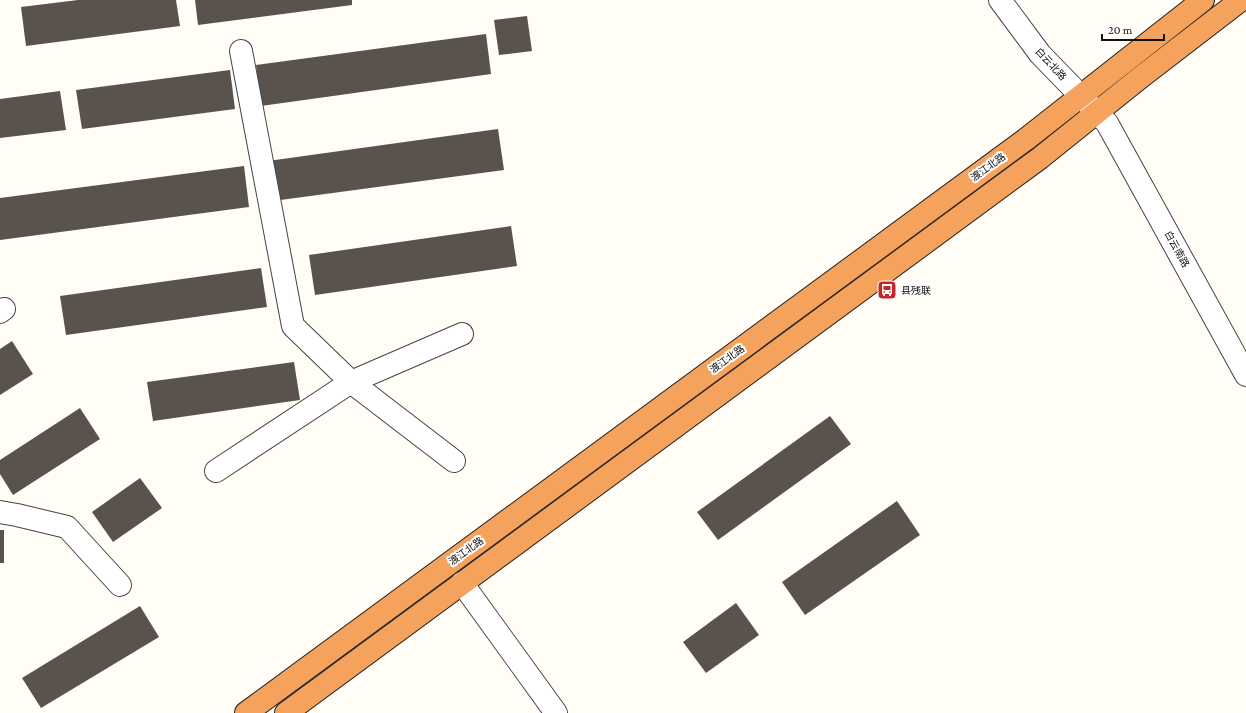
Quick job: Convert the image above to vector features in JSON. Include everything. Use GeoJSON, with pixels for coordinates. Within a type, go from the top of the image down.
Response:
{"type":"FeatureCollection","features":[{"type":"Feature","properties":{"kind":"highway","name":"渡江北路"},"geometry":{"type":"LineString","coordinates":[[246,713],[1019,144],[1203,0]]}},
{"type":"Feature","properties":{"kind":"highway"},"geometry":{"type":"LineString","coordinates":[[286,713],[1034,162],[1102,118],[1241,0]]}},
{"type":"Feature","properties":{"kind":"street","name":"白云北路"},"geometry":{"type":"LineString","coordinates":[[1000,0],[1040,54],[1102,118]]}},
{"type":"Feature","properties":{"kind":"street"},"geometry":{"type":"LineString","coordinates":[[241,50],[293,326],[351,382],[454,461]]}},
{"type":"Feature","properties":{"kind":"street","name":"白云南路"},"geometry":{"type":"LineString","coordinates":[[1102,118],[1246,375]]}},
{"type":"Feature","properties":{"kind":"street"},"geometry":{"type":"LineString","coordinates":[[216,471],[351,382],[462,334]]}},
{"type":"Feature","properties":{"kind":"street"},"geometry":{"type":"LineString","coordinates":[[0,512],[17,514],[67,527],[120,585]]}},
{"type":"Feature","properties":{"kind":"street"},"geometry":{"type":"LineString","coordinates":[[462,583],[556,713]]}},
{"type":"Feature","properties":{"kind":"building"},"geometry":{"type":"Polygon","coordinates":[[[78,0],[176,0],[180,26],[26,46],[21,7],[78,0]]]}},
{"type":"Feature","properties":{"kind":"building"},"geometry":{"type":"Polygon","coordinates":[[[195,0],[352,0],[352,5],[198,25],[195,0]]]}},
{"type":"Feature","properties":{"kind":"building"},"geometry":{"type":"Polygon","coordinates":[[[527,16],[532,51],[499,55],[494,20],[527,16]]]}},
{"type":"Feature","properties":{"kind":"building"},"geometry":{"type":"Polygon","coordinates":[[[486,34],[491,74],[261,106],[256,65],[486,34]]]}},
{"type":"Feature","properties":{"kind":"building"},"geometry":{"type":"Polygon","coordinates":[[[230,70],[235,109],[82,129],[76,90],[230,70]]]}},
{"type":"Feature","properties":{"kind":"building"},"geometry":{"type":"Polygon","coordinates":[[[60,91],[66,130],[0,138],[0,99],[60,91]]]}},
{"type":"Feature","properties":{"kind":"building"},"geometry":{"type":"Polygon","coordinates":[[[498,129],[504,170],[273,201],[268,161],[498,129]]]}},
{"type":"Feature","properties":{"kind":"building"},"geometry":{"type":"Polygon","coordinates":[[[244,166],[249,207],[0,240],[0,198],[244,166]]]}},
{"type":"Feature","properties":{"kind":"building"},"geometry":{"type":"Polygon","coordinates":[[[511,226],[517,266],[315,295],[309,255],[511,226]]]}},
{"type":"Feature","properties":{"kind":"building"},"geometry":{"type":"Polygon","coordinates":[[[261,268],[267,307],[66,335],[60,296],[261,268]]]}},
{"type":"Feature","properties":{"kind":"building"},"geometry":{"type":"Polygon","coordinates":[[[12,341],[33,374],[0,395],[0,349],[12,341]]]}},
{"type":"Feature","properties":{"kind":"building"},"geometry":{"type":"Polygon","coordinates":[[[294,362],[300,400],[153,421],[147,382],[294,362]]]}},
{"type":"Feature","properties":{"kind":"building"},"geometry":{"type":"Polygon","coordinates":[[[80,408],[100,439],[13,495],[0,474],[0,460],[80,408]]]}},
{"type":"Feature","properties":{"kind":"building"},"geometry":{"type":"Polygon","coordinates":[[[830,416],[851,444],[718,540],[697,512],[830,416]]]}},
{"type":"Feature","properties":{"kind":"building"},"geometry":{"type":"Polygon","coordinates":[[[140,478],[162,508],[113,542],[92,512],[140,478]]]}},
{"type":"Feature","properties":{"kind":"building"},"geometry":{"type":"Polygon","coordinates":[[[897,501],[920,535],[805,615],[782,582],[897,501]]]}},
{"type":"Feature","properties":{"kind":"building"},"geometry":{"type":"Polygon","coordinates":[[[0,530],[4,530],[4,563],[0,563],[0,530]]]}},
{"type":"Feature","properties":{"kind":"building"},"geometry":{"type":"Polygon","coordinates":[[[736,603],[759,635],[706,673],[683,642],[736,603]]]}},
{"type":"Feature","properties":{"kind":"building"},"geometry":{"type":"Polygon","coordinates":[[[140,606],[159,637],[41,708],[22,678],[140,606]]]}},
{"type":"Feature","properties":{"kind":"place","name":"县残联"},"geometry":{"type":"Point","coordinates":[887,290]}}]}
